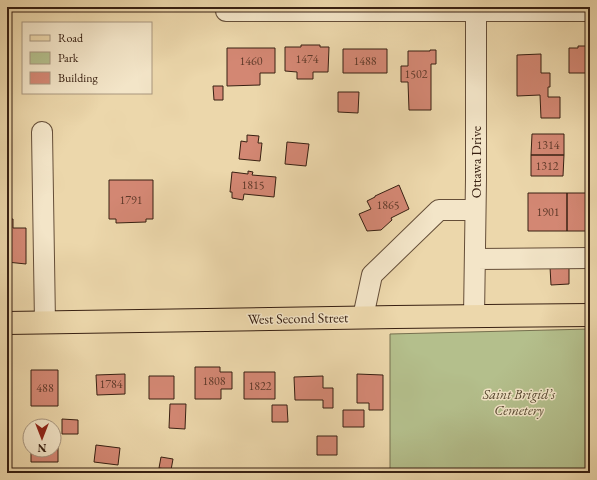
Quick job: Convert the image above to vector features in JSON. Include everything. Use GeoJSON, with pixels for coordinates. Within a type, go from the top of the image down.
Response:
{"type":"FeatureCollection","features":[{"type":"Feature","properties":{"kind":"main road","name":"West Second Street"},"geometry":{"type":"LineString","coordinates":[[7,323],[590,315]]}},
{"type":"Feature","properties":{"kind":"street"},"geometry":{"type":"LineString","coordinates":[[226,11],[476,9],[590,11]]}},
{"type":"Feature","properties":{"kind":"street","name":"Ottawa Drive"},"geometry":{"type":"LineString","coordinates":[[474,317],[476,210],[476,9]]}},
{"type":"Feature","properties":{"kind":"street"},"geometry":{"type":"LineString","coordinates":[[42,132],[45,323]]}},
{"type":"Feature","properties":{"kind":"street"},"geometry":{"type":"LineString","coordinates":[[363,317],[372,276],[439,210],[476,210]]}},
{"type":"Feature","properties":{"kind":"street"},"geometry":{"type":"LineString","coordinates":[[475,259],[590,258]]}},
{"type":"Feature","properties":{"kind":"green space","name":"Saint Brigid’s Cemetery"},"geometry":{"type":"Polygon","coordinates":[[[590,329],[590,473],[390,473],[390,334],[590,329]]]}},
{"type":"Feature","properties":{"kind":"building"},"geometry":{"type":"Polygon","coordinates":[[[301,45],[320,45],[320,47],[329,47],[328,72],[313,72],[313,79],[297,79],[297,72],[285,71],[285,47],[301,47],[301,45]]]}},
{"type":"Feature","properties":{"kind":"building"},"geometry":{"type":"Polygon","coordinates":[[[578,46],[590,46],[590,73],[569,73],[569,48],[578,48],[578,46]]]}},
{"type":"Feature","properties":{"kind":"building"},"geometry":{"type":"Polygon","coordinates":[[[227,48],[275,48],[275,73],[260,73],[260,85],[227,86],[227,48]]]}},
{"type":"Feature","properties":{"kind":"building"},"geometry":{"type":"Polygon","coordinates":[[[343,49],[387,49],[387,73],[343,73],[343,49]]]}},
{"type":"Feature","properties":{"kind":"building"},"geometry":{"type":"Polygon","coordinates":[[[436,50],[436,64],[431,64],[431,110],[409,110],[408,82],[401,82],[401,66],[408,66],[408,51],[436,50]]]}},
{"type":"Feature","properties":{"kind":"building"},"geometry":{"type":"Polygon","coordinates":[[[541,54],[541,73],[550,73],[548,97],[560,97],[560,118],[541,118],[540,95],[517,96],[517,55],[541,54]]]}},
{"type":"Feature","properties":{"kind":"building"},"geometry":{"type":"Polygon","coordinates":[[[213,86],[223,86],[223,100],[214,100],[213,86]]]}},
{"type":"Feature","properties":{"kind":"building"},"geometry":{"type":"Polygon","coordinates":[[[338,92],[359,92],[358,113],[338,112],[338,92]]]}},
{"type":"Feature","properties":{"kind":"building"},"geometry":{"type":"Polygon","coordinates":[[[532,134],[564,134],[564,155],[531,155],[532,134]]]}},
{"type":"Feature","properties":{"kind":"building"},"geometry":{"type":"Polygon","coordinates":[[[247,135],[259,136],[258,143],[262,143],[260,161],[239,159],[241,141],[247,142],[247,135]]]}},
{"type":"Feature","properties":{"kind":"building"},"geometry":{"type":"Polygon","coordinates":[[[287,142],[309,144],[306,166],[285,164],[287,142]]]}},
{"type":"Feature","properties":{"kind":"building"},"geometry":{"type":"Polygon","coordinates":[[[531,155],[564,155],[563,176],[531,176],[531,155]]]}},
{"type":"Feature","properties":{"kind":"building"},"geometry":{"type":"Polygon","coordinates":[[[248,171],[253,172],[252,175],[276,177],[274,197],[244,194],[243,200],[232,198],[232,192],[230,192],[232,172],[248,174],[248,171]]]}},
{"type":"Feature","properties":{"kind":"building"},"geometry":{"type":"Polygon","coordinates":[[[109,180],[153,180],[153,219],[146,219],[146,222],[116,223],[116,219],[109,219],[109,180]]]}},
{"type":"Feature","properties":{"kind":"building"},"geometry":{"type":"Polygon","coordinates":[[[399,185],[409,209],[391,218],[392,220],[381,230],[367,231],[359,214],[371,209],[367,201],[399,185]]]}},
{"type":"Feature","properties":{"kind":"building"},"geometry":{"type":"Polygon","coordinates":[[[528,193],[567,193],[567,231],[528,231],[528,193]]]}},
{"type":"Feature","properties":{"kind":"building"},"geometry":{"type":"Polygon","coordinates":[[[567,193],[587,193],[587,231],[567,231],[567,193]]]}},
{"type":"Feature","properties":{"kind":"building"},"geometry":{"type":"Polygon","coordinates":[[[587,193],[590,193],[590,231],[587,231],[587,193]]]}},
{"type":"Feature","properties":{"kind":"building"},"geometry":{"type":"Polygon","coordinates":[[[7,215],[8,219],[13,219],[13,228],[26,228],[26,264],[7,262],[7,215]]]}},
{"type":"Feature","properties":{"kind":"building"},"geometry":{"type":"Polygon","coordinates":[[[550,267],[569,267],[569,284],[551,285],[550,267]]]}},
{"type":"Feature","properties":{"kind":"building"},"geometry":{"type":"Polygon","coordinates":[[[195,367],[220,367],[220,372],[232,372],[232,389],[221,389],[221,399],[195,399],[195,367]]]}},
{"type":"Feature","properties":{"kind":"building"},"geometry":{"type":"Polygon","coordinates":[[[31,370],[58,370],[58,406],[31,406],[31,370]]]}},
{"type":"Feature","properties":{"kind":"building"},"geometry":{"type":"Polygon","coordinates":[[[244,372],[275,372],[275,399],[244,399],[244,372]]]}},
{"type":"Feature","properties":{"kind":"building"},"geometry":{"type":"Polygon","coordinates":[[[125,374],[125,394],[97,395],[96,375],[125,374]]]}},
{"type":"Feature","properties":{"kind":"building"},"geometry":{"type":"Polygon","coordinates":[[[357,374],[383,375],[383,410],[369,410],[369,403],[357,403],[357,374]]]}},
{"type":"Feature","properties":{"kind":"building"},"geometry":{"type":"Polygon","coordinates":[[[149,376],[174,376],[174,399],[149,399],[149,376]]]}},
{"type":"Feature","properties":{"kind":"building"},"geometry":{"type":"Polygon","coordinates":[[[323,376],[323,388],[333,388],[333,408],[323,408],[323,400],[295,400],[294,377],[323,376]]]}},
{"type":"Feature","properties":{"kind":"building"},"geometry":{"type":"Polygon","coordinates":[[[170,404],[186,404],[185,429],[169,428],[170,404]]]}},
{"type":"Feature","properties":{"kind":"building"},"geometry":{"type":"Polygon","coordinates":[[[272,405],[287,405],[288,422],[272,422],[272,405]]]}},
{"type":"Feature","properties":{"kind":"building"},"geometry":{"type":"Polygon","coordinates":[[[343,410],[364,410],[364,427],[343,427],[343,410]]]}},
{"type":"Feature","properties":{"kind":"building"},"geometry":{"type":"Polygon","coordinates":[[[62,419],[78,420],[78,434],[62,434],[62,419]]]}},
{"type":"Feature","properties":{"kind":"building"},"geometry":{"type":"Polygon","coordinates":[[[317,436],[337,436],[337,455],[317,455],[317,436]]]}},
{"type":"Feature","properties":{"kind":"building"},"geometry":{"type":"Polygon","coordinates":[[[96,445],[120,448],[118,465],[94,462],[96,445]]]}},
{"type":"Feature","properties":{"kind":"building"},"geometry":{"type":"Polygon","coordinates":[[[161,457],[173,459],[171,470],[159,468],[161,457]]]}},
{"type":"Feature","properties":{"kind":"building"},"geometry":{"type":"Polygon","coordinates":[[[31,458],[58,458],[58,462],[31,462],[31,458]]]}}]}
